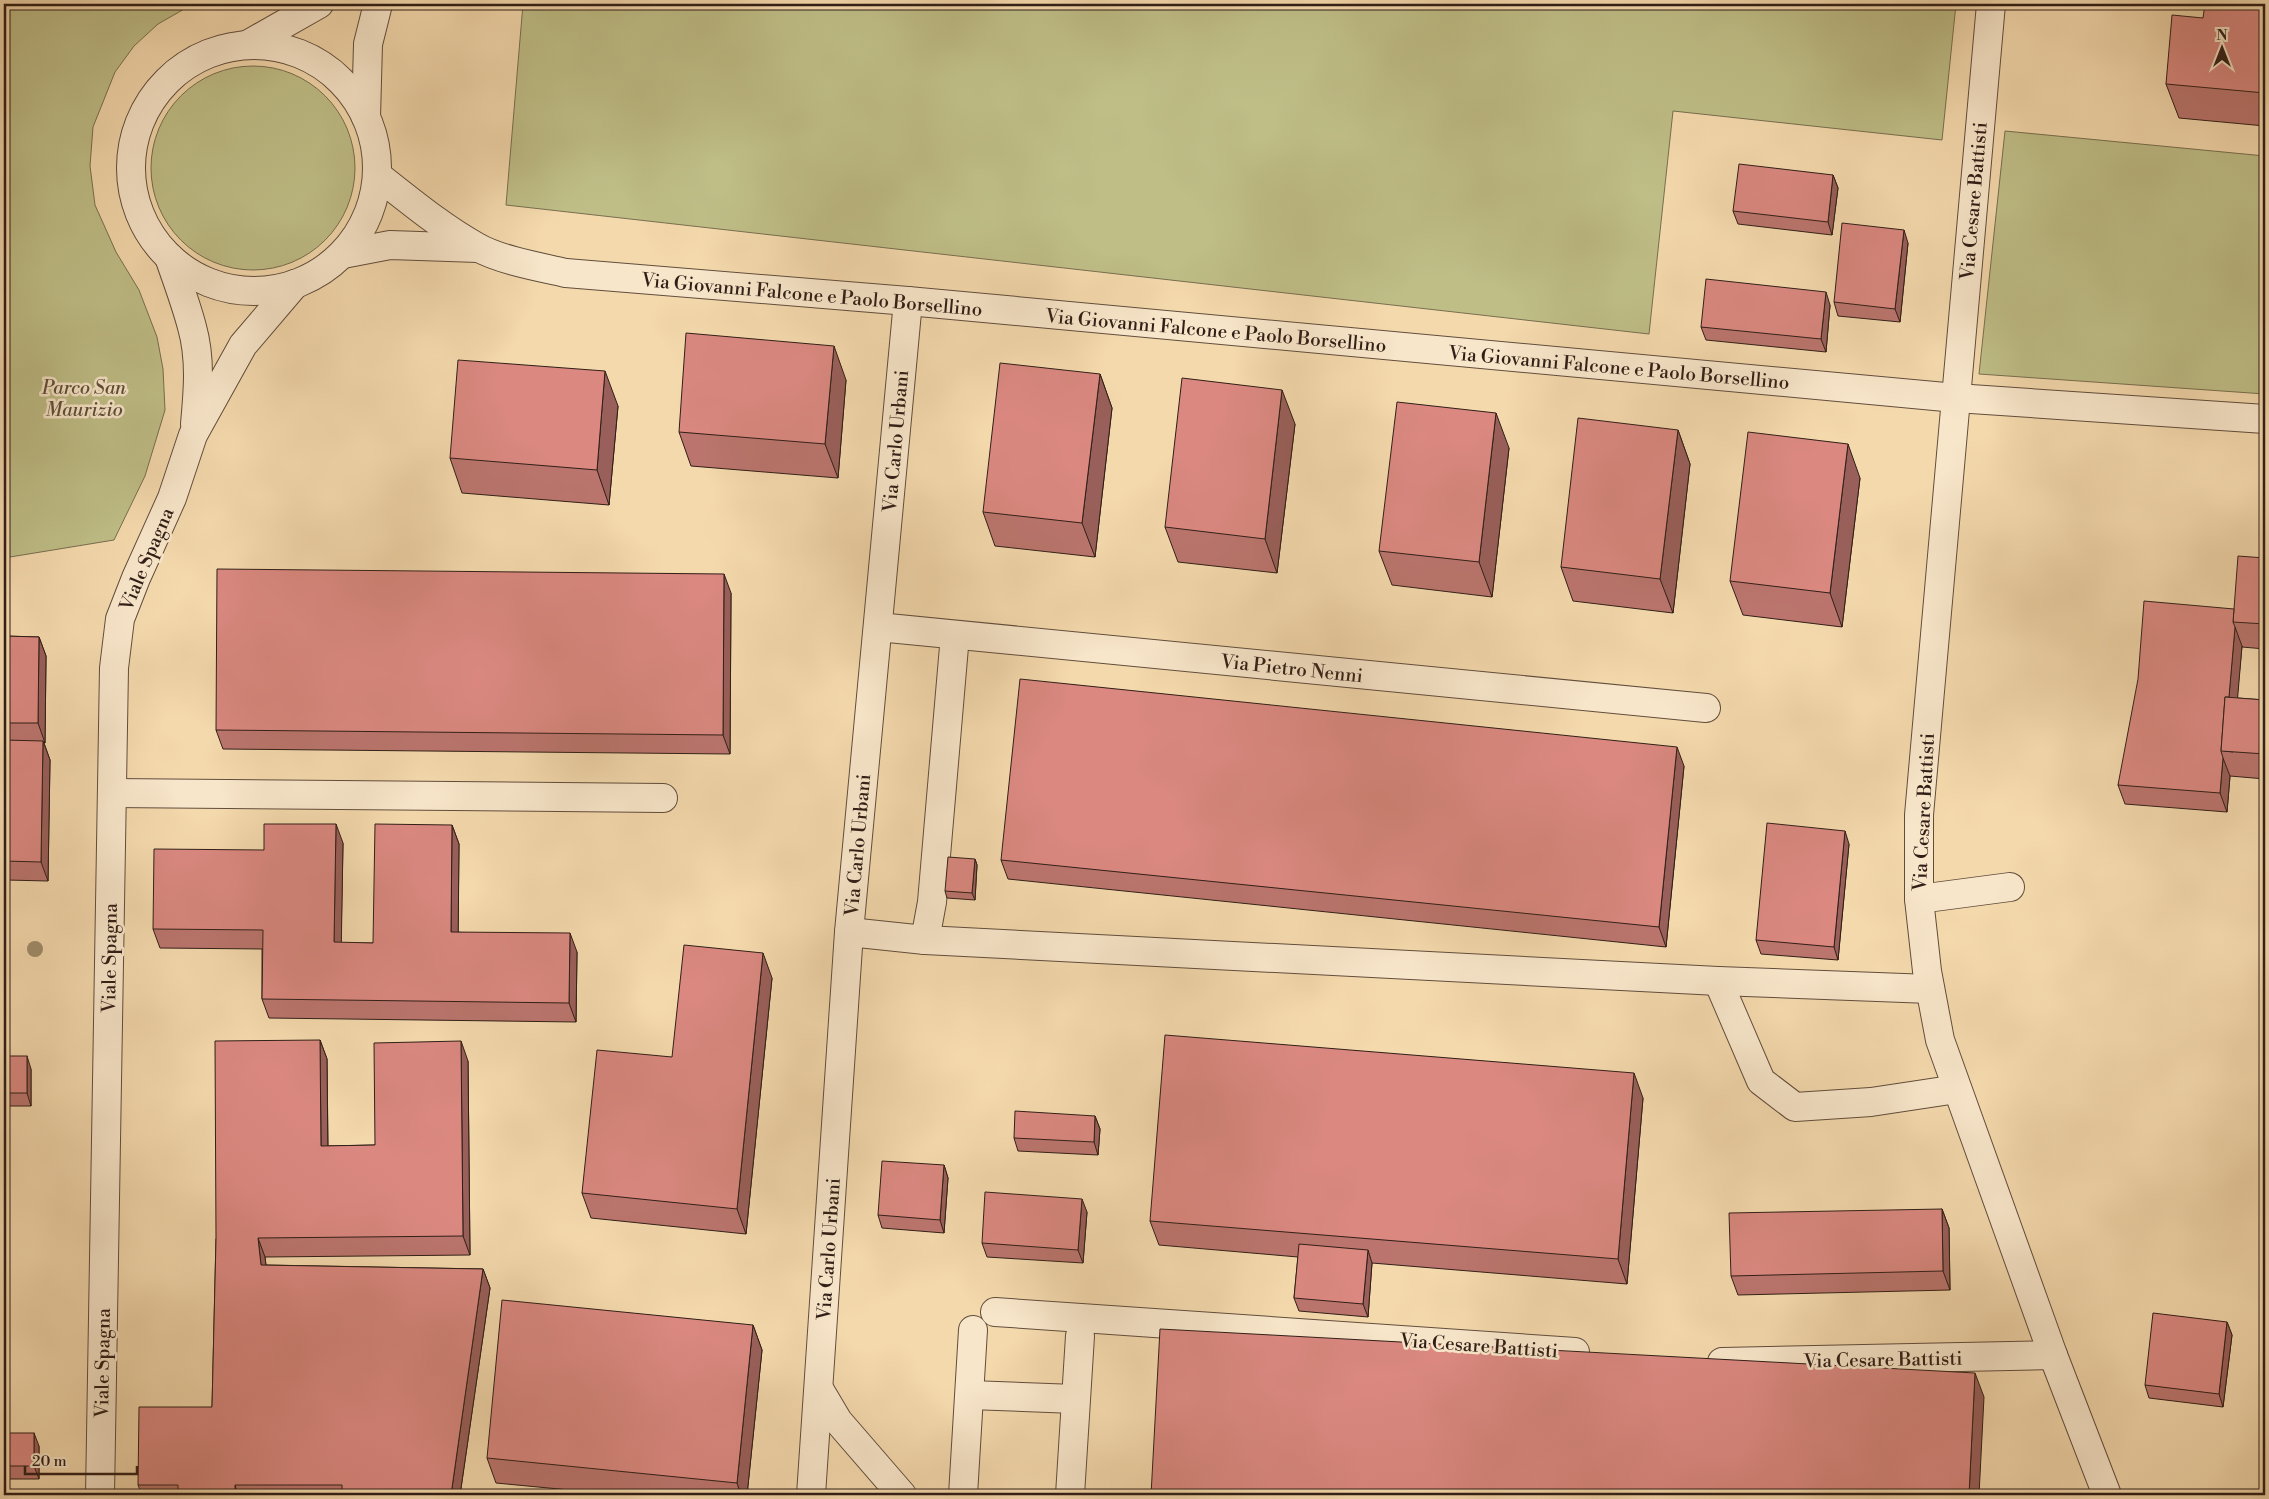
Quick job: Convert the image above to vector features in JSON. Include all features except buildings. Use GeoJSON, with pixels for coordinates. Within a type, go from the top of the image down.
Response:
{"type":"FeatureCollection","features":[{"type":"Feature","properties":{"kind":"street"},"geometry":{"type":"LineString","coordinates":[[247,45],[319,4]]}},
{"type":"Feature","properties":{"kind":"street"},"geometry":{"type":"LineString","coordinates":[[366,117],[368,44],[378,4]]}},
{"type":"Feature","properties":{"kind":"street","name":"Via Cesare Battisti"},"geometry":{"type":"LineString","coordinates":[[1991,4],[1919,815],[1919,899],[1930,989],[1940,1040],[2053,1356],[2107,1495]]}},
{"type":"Feature","properties":{"kind":"street"},"geometry":{"type":"LineString","coordinates":[[247,45],[289,50],[316,62],[340,80],[354,97],[366,117],[375,145],[377,175],[374,197],[366,218],[342,254],[320,272],[295,284],[263,290],[220,286],[186,271],[169,257],[151,237],[138,212],[130,177],[131,156],[135,135],[151,100],[165,83],[182,68],[212,53],[247,45]]}},
{"type":"Feature","properties":{"kind":"street","name":"Via Giovanni Falcone e Paolo Borsellino"},"geometry":{"type":"LineString","coordinates":[[377,175],[414,204],[478,248],[523,263],[566,273],[908,301],[1956,398]]}},
{"type":"Feature","properties":{"kind":"street","name":"Via Giovanni Falcone e Paolo Borsellino"},"geometry":{"type":"LineString","coordinates":[[342,254],[390,245],[478,248]]}},
{"type":"Feature","properties":{"kind":"street","name":"Viale Spagna"},"geometry":{"type":"LineString","coordinates":[[169,257],[192,327],[197,352],[199,384],[193,435]]}},
{"type":"Feature","properties":{"kind":"street","name":"Viale Spagna"},"geometry":{"type":"LineString","coordinates":[[100,1495],[114,668],[120,619],[172,498],[193,435],[243,345],[295,284]]}},
{"type":"Feature","properties":{"kind":"street","name":"Via Carlo Urbani"},"geometry":{"type":"LineString","coordinates":[[811,1495],[849,932],[908,301]]}},
{"type":"Feature","properties":{"kind":"street"},"geometry":{"type":"LineString","coordinates":[[1956,398],[2265,419]]}},
{"type":"Feature","properties":{"kind":"street","name":"Via Pietro Nenni"},"geometry":{"type":"LineString","coordinates":[[878,627],[1706,708]]}},
{"type":"Feature","properties":{"kind":"street"},"geometry":{"type":"LineString","coordinates":[[925,940],[932,902],[954,635]]}},
{"type":"Feature","properties":{"kind":"street"},"geometry":{"type":"LineString","coordinates":[[112,793],[663,798]]}},
{"type":"Feature","properties":{"kind":"street"},"geometry":{"type":"LineString","coordinates":[[1919,899],[2010,886]]}},
{"type":"Feature","properties":{"kind":"street"},"geometry":{"type":"LineString","coordinates":[[849,932],[925,940],[1718,981],[1930,989]]}},
{"type":"Feature","properties":{"kind":"street"},"geometry":{"type":"LineString","coordinates":[[1718,981],[1761,1081],[1795,1107],[1871,1102],[1957,1089]]}},
{"type":"Feature","properties":{"kind":"street","name":"Via Cesare Battisti"},"geometry":{"type":"LineString","coordinates":[[996,1312],[1596,1353]]}},
{"type":"Feature","properties":{"kind":"street"},"geometry":{"type":"LineString","coordinates":[[964,1495],[974,1330]]}},
{"type":"Feature","properties":{"kind":"street"},"geometry":{"type":"LineString","coordinates":[[1070,1495],[1080,1336]]}},
{"type":"Feature","properties":{"kind":"street","name":"Via Cesare Battisti"},"geometry":{"type":"LineString","coordinates":[[1694,1360],[1723,1362],[2053,1356]]}},
{"type":"Feature","properties":{"kind":"street"},"geometry":{"type":"LineString","coordinates":[[819,1389],[838,1421],[902,1495]]}},
{"type":"Feature","properties":{"kind":"street"},"geometry":{"type":"LineString","coordinates":[[970,1395],[1075,1399]]}},
{"type":"Feature","properties":{"kind":"green space","name":"Parco San Maurizio"},"geometry":{"type":"Polygon","coordinates":[[[4,4],[193,4],[158,24],[134,46],[115,72],[93,127],[90,166],[95,205],[116,252],[139,290],[157,337],[163,369],[165,410],[145,476],[114,540],[4,558],[4,4]]]}},
{"type":"Feature","properties":{"kind":"green space"},"geometry":{"type":"Polygon","coordinates":[[[523,4],[1956,4],[1942,140],[1673,111],[1649,334],[506,205],[523,4]]]}},
{"type":"Feature","properties":{"kind":"green space"},"geometry":{"type":"Polygon","coordinates":[[[243,66],[263,66],[292,73],[318,89],[332,103],[348,129],[355,158],[355,178],[348,207],[332,233],[318,247],[292,263],[283,266],[263,270],[243,270],[214,263],[188,247],[174,233],[158,207],[155,198],[151,178],[151,158],[158,129],[174,103],[188,89],[214,73],[223,70],[243,66]]]}},
{"type":"Feature","properties":{"kind":"green space"},"geometry":{"type":"Polygon","coordinates":[[[2005,131],[2265,156],[2265,394],[1979,374],[2005,131]]]}}]}
